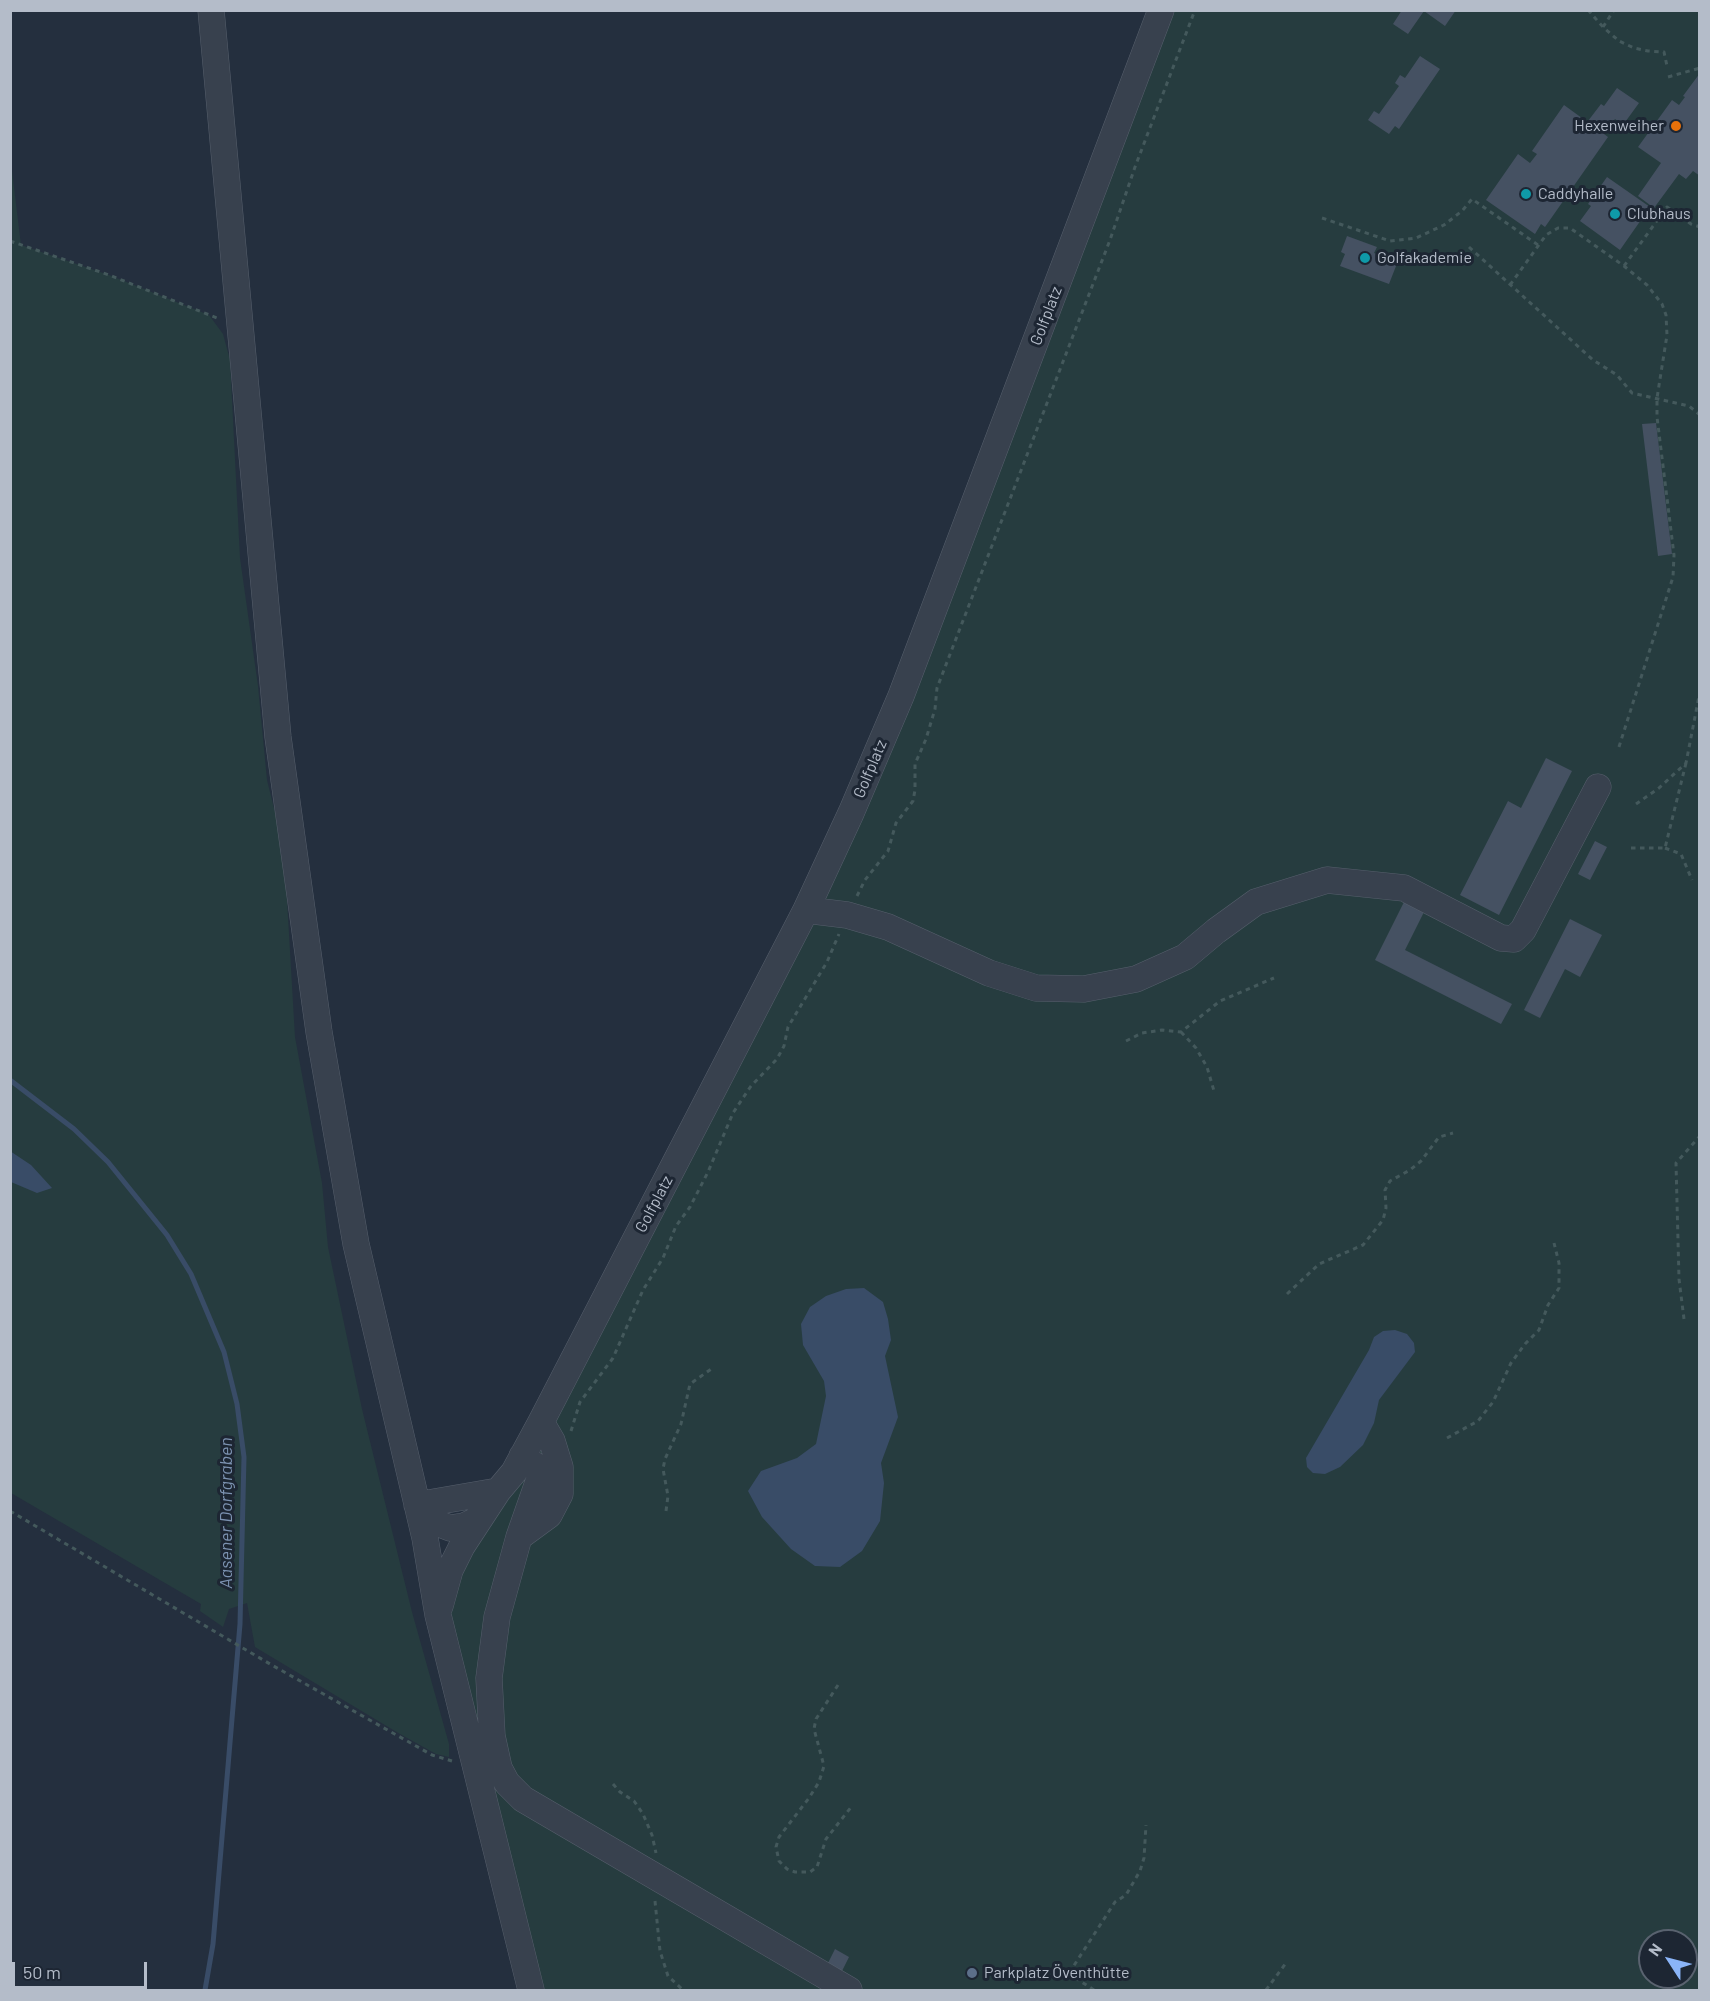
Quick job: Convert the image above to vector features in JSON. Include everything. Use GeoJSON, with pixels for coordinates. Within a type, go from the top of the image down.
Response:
{"type":"FeatureCollection","features":[{"type":"Feature","properties":{"kind":"street"},"geometry":{"type":"LineString","coordinates":[[211,10],[279,737],[315,1009],[356,1244],[417,1505],[438,1615],[531,1990]]}},
{"type":"Feature","properties":{"kind":"street","name":"Golfplatz"},"geometry":{"type":"LineString","coordinates":[[438,1615],[450,1570],[462,1546],[498,1491],[514,1472],[541,1422],[806,910],[851,813],[901,696],[1161,10]]}},
{"type":"Feature","properties":{"kind":"street"},"geometry":{"type":"LineString","coordinates":[[806,910],[847,915],[888,927],[989,973],[1036,988],[1084,989],[1136,979],[1185,957],[1256,902],[1327,880],[1404,888],[1501,938],[1514,939],[1523,930],[1598,787]]}},
{"type":"Feature","properties":{"kind":"street"},"geometry":{"type":"LineString","coordinates":[[519,1537],[549,1515],[560,1494],[560,1467],[552,1441],[541,1422]]}},
{"type":"Feature","properties":{"kind":"street"},"geometry":{"type":"LineString","coordinates":[[522,1456],[536,1466],[540,1477],[519,1537],[497,1617],[489,1678],[492,1736],[499,1768],[507,1783],[523,1799],[849,1990]]}},
{"type":"Feature","properties":{"kind":"street"},"geometry":{"type":"LineString","coordinates":[[417,1505],[498,1491]]}},
{"type":"Feature","properties":{"kind":"street"},"geometry":{"type":"LineString","coordinates":[[417,1505],[432,1521],[450,1528],[464,1526],[475,1521],[484,1512]]}},
{"type":"Feature","properties":{"kind":"path"},"geometry":{"type":"LineString","coordinates":[[1588,10],[1619,40],[1634,48],[1664,52],[1667,66]]}},
{"type":"Feature","properties":{"kind":"path"},"geometry":{"type":"LineString","coordinates":[[1603,27],[1614,10]]}},
{"type":"Feature","properties":{"kind":"path"},"geometry":{"type":"LineString","coordinates":[[1668,77],[1700,68]]}},
{"type":"Feature","properties":{"kind":"path"},"geometry":{"type":"LineString","coordinates":[[1322,218],[1390,241],[1416,238],[1444,225],[1462,211],[1472,199],[1538,245]]}},
{"type":"Feature","properties":{"kind":"path"},"geometry":{"type":"LineString","coordinates":[[1624,266],[1667,207],[1691,224],[1700,227]]}},
{"type":"Feature","properties":{"kind":"path"},"geometry":{"type":"LineString","coordinates":[[1510,285],[1538,245],[1551,231],[1558,228],[1570,228],[1624,266],[1656,295],[1666,315],[1667,335],[1657,398],[1657,417],[1674,555],[1673,577],[1618,750]]}},
{"type":"Feature","properties":{"kind":"path"},"geometry":{"type":"LineString","coordinates":[[10,241],[110,275],[209,315]]}},
{"type":"Feature","properties":{"kind":"path"},"geometry":{"type":"LineString","coordinates":[[1468,247],[1593,360],[1617,375],[1632,393],[1689,406],[1700,415]]}},
{"type":"Feature","properties":{"kind":"path"},"geometry":{"type":"LineString","coordinates":[[1665,848],[1686,763],[1700,691]]}},
{"type":"Feature","properties":{"kind":"path"},"geometry":{"type":"LineString","coordinates":[[1636,804],[1659,788],[1686,763]]}},
{"type":"Feature","properties":{"kind":"path"},"geometry":{"type":"LineString","coordinates":[[1631,848],[1665,848],[1681,854],[1692,880]]}},
{"type":"Feature","properties":{"kind":"path"},"geometry":{"type":"LineString","coordinates":[[1181,1032],[1220,1002],[1274,978]]}},
{"type":"Feature","properties":{"kind":"path"},"geometry":{"type":"LineString","coordinates":[[1126,1041],[1142,1033],[1162,1030],[1181,1032],[1196,1048],[1207,1067],[1214,1091]]}},
{"type":"Feature","properties":{"kind":"path"},"geometry":{"type":"LineString","coordinates":[[1287,1294],[1319,1264],[1363,1245],[1383,1220],[1386,1208],[1385,1190],[1390,1181],[1421,1161],[1439,1137],[1453,1133]]}},
{"type":"Feature","properties":{"kind":"path"},"geometry":{"type":"LineString","coordinates":[[1684,1319],[1679,1279],[1676,1163],[1700,1136]]}},
{"type":"Feature","properties":{"kind":"path"},"geometry":{"type":"LineString","coordinates":[[1447,1438],[1478,1420],[1493,1402],[1512,1363],[1539,1329],[1548,1305],[1559,1288],[1559,1263],[1554,1243]]}},
{"type":"Feature","properties":{"kind":"path"},"geometry":{"type":"LineString","coordinates":[[666,1511],[668,1496],[663,1469],[665,1459],[681,1424],[690,1384],[714,1367]]}},
{"type":"Feature","properties":{"kind":"path"},"geometry":{"type":"LineString","coordinates":[[10,1511],[270,1664],[432,1755]]}},
{"type":"Feature","properties":{"kind":"path"},"geometry":{"type":"LineString","coordinates":[[837,1685],[816,1719],[814,1729],[824,1766],[819,1782],[779,1837],[776,1847],[779,1861],[787,1869],[795,1872],[810,1872],[817,1866],[826,1839],[852,1806]]}},
{"type":"Feature","properties":{"kind":"path"},"geometry":{"type":"LineString","coordinates":[[1094,1990],[1074,1977],[1073,1967],[1115,1902],[1126,1895],[1140,1871],[1144,1858],[1146,1825]]}},
{"type":"Feature","properties":{"kind":"path"},"geometry":{"type":"LineString","coordinates":[[1266,1990],[1286,1963]]}},
{"type":"Feature","properties":{"kind":"green space"},"geometry":{"type":"Polygon","coordinates":[[[1171,11],[1699,11],[1699,1990],[543,1990],[448,1607],[451,1590],[813,913],[1171,11]]]}},
{"type":"Feature","properties":{"kind":"green space"},"geometry":{"type":"Polygon","coordinates":[[[10,154],[21,245],[109,275],[209,315],[223,334],[230,360],[240,558],[258,686],[267,780],[284,848],[295,1037],[322,1183],[328,1247],[362,1409],[412,1612],[449,1744],[449,1757],[436,1754],[400,1734],[255,1647],[247,1603],[229,1609],[223,1627],[200,1611],[201,1604],[11,1493],[10,154]]]}},
{"type":"Feature","properties":{"kind":"water"},"geometry":{"type":"Polygon","coordinates":[[[10,1151],[31,1165],[52,1188],[37,1193],[11,1182],[10,1151]]]}},
{"type":"Feature","properties":{"kind":"water"},"geometry":{"type":"Polygon","coordinates":[[[864,1288],[883,1302],[888,1319],[891,1340],[885,1356],[898,1417],[881,1463],[884,1483],[880,1521],[862,1551],[840,1567],[815,1566],[791,1549],[762,1517],[748,1491],[761,1471],[797,1458],[816,1444],[826,1396],[824,1381],[803,1345],[801,1324],[810,1307],[826,1296],[846,1289],[864,1288]]]}},
{"type":"Feature","properties":{"kind":"water"},"geometry":{"type":"Polygon","coordinates":[[[1395,1330],[1407,1334],[1414,1343],[1415,1352],[1379,1400],[1374,1423],[1363,1445],[1340,1467],[1325,1474],[1313,1473],[1307,1467],[1306,1458],[1369,1350],[1374,1337],[1383,1331],[1395,1330]]]}},
{"type":"Feature","properties":{"kind":"building"},"geometry":{"type":"Polygon","coordinates":[[[1402,10],[1456,10],[1445,26],[1424,11],[1408,34],[1393,24],[1402,10]]]}},
{"type":"Feature","properties":{"kind":"building"},"geometry":{"type":"Polygon","coordinates":[[[1420,56],[1440,69],[1399,129],[1395,126],[1389,134],[1368,120],[1374,111],[1379,114],[1399,86],[1395,83],[1400,75],[1405,78],[1420,56]]]}},
{"type":"Feature","properties":{"kind":"building","name":"Hexenweiher"},"geometry":{"type":"Polygon","coordinates":[[[1700,73],[1700,176],[1693,171],[1686,179],[1679,174],[1654,208],[1638,196],[1661,163],[1638,147],[1672,100],[1679,105],[1700,73]]]}},
{"type":"Feature","properties":{"kind":"building"},"geometry":{"type":"Polygon","coordinates":[[[1617,88],[1639,103],[1623,125],[1615,119],[1604,134],[1608,137],[1545,227],[1541,224],[1535,234],[1486,200],[1518,154],[1530,163],[1537,154],[1532,151],[1564,105],[1597,129],[1588,121],[1601,104],[1604,106],[1617,88]]]}},
{"type":"Feature","properties":{"kind":"building","name":"Clubhaus"},"geometry":{"type":"Polygon","coordinates":[[[1607,177],[1650,207],[1620,250],[1580,221],[1591,206],[1588,204],[1607,177]]]}},
{"type":"Feature","properties":{"kind":"building","name":"Golfakademie"},"geometry":{"type":"Polygon","coordinates":[[[1347,236],[1377,247],[1374,253],[1398,261],[1389,284],[1340,266],[1345,254],[1341,252],[1347,236]]]}},
{"type":"Feature","properties":{"kind":"building"},"geometry":{"type":"Polygon","coordinates":[[[1656,423],[1672,554],[1658,556],[1642,424],[1656,423]]]}},
{"type":"Feature","properties":{"kind":"building"},"geometry":{"type":"Polygon","coordinates":[[[1546,758],[1572,771],[1499,915],[1460,895],[1508,801],[1521,808],[1546,758]]]}},
{"type":"Feature","properties":{"kind":"building"},"geometry":{"type":"Polygon","coordinates":[[[1595,841],[1607,847],[1590,880],[1578,874],[1595,841]]]}},
{"type":"Feature","properties":{"kind":"building"},"geometry":{"type":"Polygon","coordinates":[[[1405,900],[1425,910],[1405,950],[1512,1004],[1501,1024],[1375,960],[1405,900]]]}},
{"type":"Feature","properties":{"kind":"building"},"geometry":{"type":"Polygon","coordinates":[[[1570,919],[1602,935],[1580,977],[1565,969],[1540,1018],[1524,1010],[1570,919]]]}},
{"type":"Feature","properties":{"kind":"building"},"geometry":{"type":"Polygon","coordinates":[[[835,1949],[849,1957],[842,1971],[828,1963],[835,1949]]]}},
{"type":"Feature","properties":{"kind":"waterway","name":"Aasener Dorfgraben"},"geometry":{"type":"LineString","coordinates":[[10,1080],[74,1129],[108,1162],[167,1235],[191,1274],[224,1352],[237,1404],[244,1457],[240,1624],[213,1944],[205,1990]]}},
{"type":"Feature","properties":{"kind":"place","name":"Hexenweiher"},"geometry":{"type":"Point","coordinates":[1676,126]}},
{"type":"Feature","properties":{"kind":"place","name":"Caddyhalle"},"geometry":{"type":"Point","coordinates":[1526,194]}},
{"type":"Feature","properties":{"kind":"place","name":"Clubhaus"},"geometry":{"type":"Point","coordinates":[1615,214]}},
{"type":"Feature","properties":{"kind":"place","name":"Golfakademie"},"geometry":{"type":"Point","coordinates":[1365,258]}},
{"type":"Feature","properties":{"kind":"place","name":"Parkplatz Öventhütte"},"geometry":{"type":"Point","coordinates":[972,1973]}}]}
